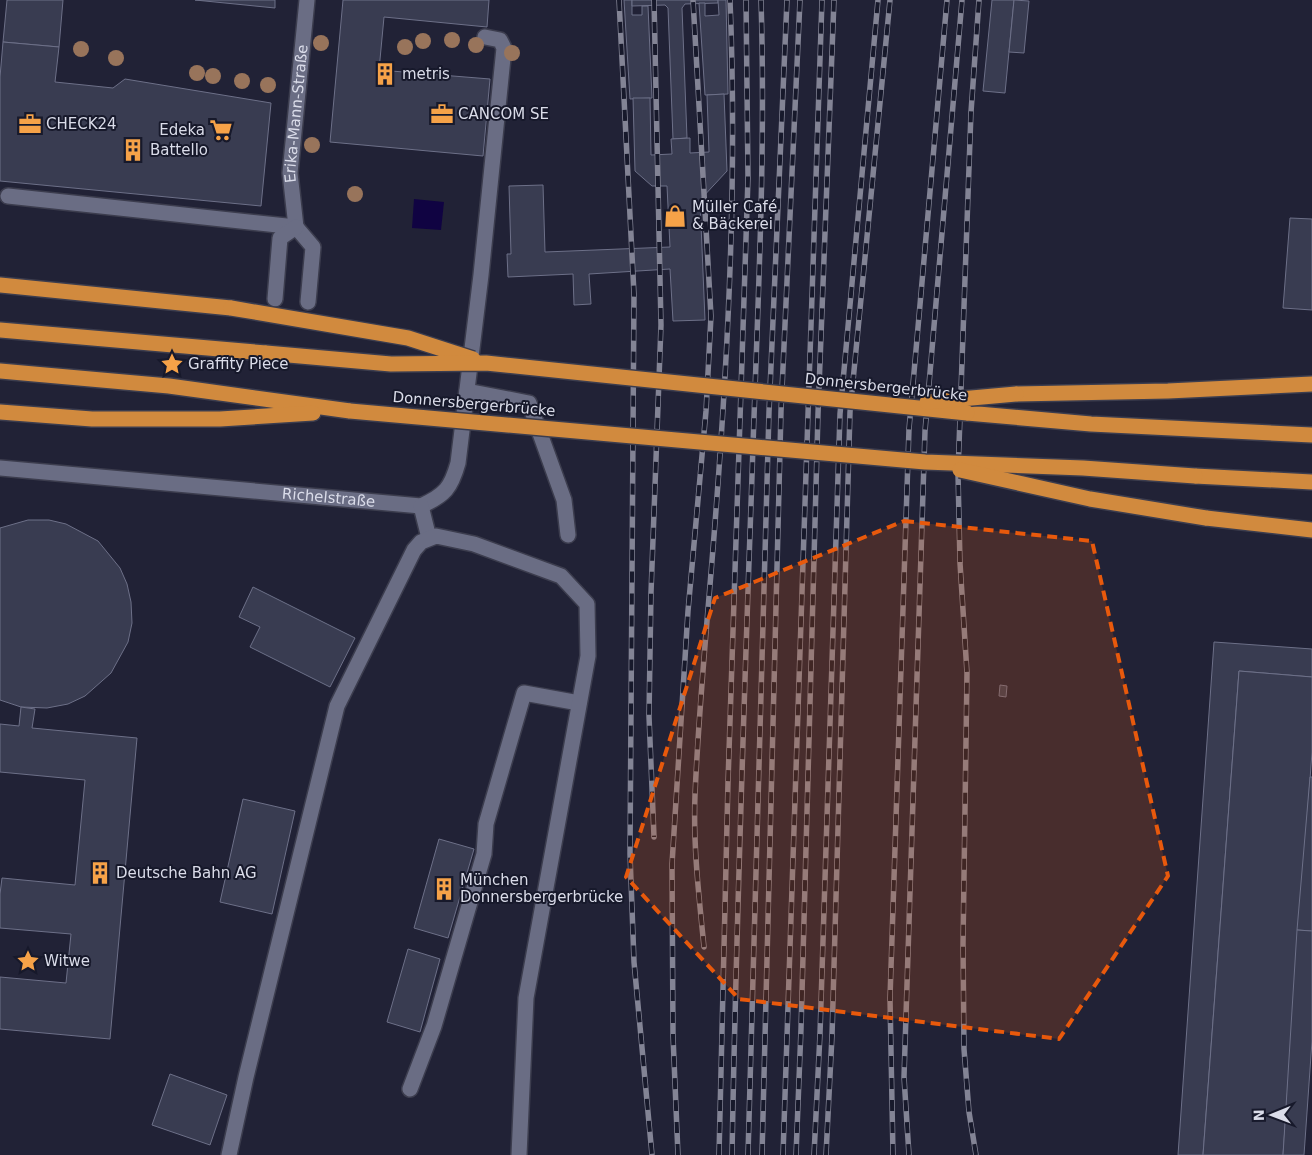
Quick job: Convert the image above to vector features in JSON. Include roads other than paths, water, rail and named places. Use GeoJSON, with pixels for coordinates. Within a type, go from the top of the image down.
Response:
{"type":"FeatureCollection","features":[{"type":"Feature","properties":{"kind":"highway"},"geometry":{"type":"LineString","coordinates":[[0,285],[231,308],[408,338],[486,363]]}},
{"type":"Feature","properties":{"kind":"highway"},"geometry":{"type":"LineString","coordinates":[[0,330],[391,364],[486,363]]}},
{"type":"Feature","properties":{"kind":"highway","name":"Donnersbergerbrücke"},"geometry":{"type":"LineString","coordinates":[[486,363],[1091,424],[1312,435]]}},
{"type":"Feature","properties":{"kind":"highway"},"geometry":{"type":"LineString","coordinates":[[0,371],[169,386],[350,411]]}},
{"type":"Feature","properties":{"kind":"highway"},"geometry":{"type":"LineString","coordinates":[[895,405],[1016,394],[1168,391],[1312,384]]}},
{"type":"Feature","properties":{"kind":"highway"},"geometry":{"type":"LineString","coordinates":[[0,412],[92,419],[220,419],[350,411]]}},
{"type":"Feature","properties":{"kind":"highway","name":"Donnersbergerbrücke"},"geometry":{"type":"LineString","coordinates":[[350,411],[925,462]]}},
{"type":"Feature","properties":{"kind":"highway"},"geometry":{"type":"LineString","coordinates":[[925,462],[1083,468],[1312,482]]}},
{"type":"Feature","properties":{"kind":"highway"},"geometry":{"type":"LineString","coordinates":[[925,462],[1090,499],[1206,518],[1312,530]]}},
{"type":"Feature","properties":{"kind":"street","name":"Erika-Mann-Straße"},"geometry":{"type":"LineString","coordinates":[[296,227],[290,172],[307,0]]}},
{"type":"Feature","properties":{"kind":"street"},"geometry":{"type":"LineString","coordinates":[[429,538],[421,506],[441,497],[453,481],[458,463],[479,287],[504,48],[500,40],[485,37]]}},
{"type":"Feature","properties":{"kind":"street"},"geometry":{"type":"LineString","coordinates":[[8,196],[296,227],[313,247],[308,302]]}},
{"type":"Feature","properties":{"kind":"street"},"geometry":{"type":"LineString","coordinates":[[275,298],[280,238],[296,227]]}},
{"type":"Feature","properties":{"kind":"street"},"geometry":{"type":"LineString","coordinates":[[467,391],[529,403],[564,500],[568,536]]}},
{"type":"Feature","properties":{"kind":"street","name":"Richelstraße"},"geometry":{"type":"LineString","coordinates":[[0,468],[421,506]]}},
{"type":"Feature","properties":{"kind":"street"},"geometry":{"type":"LineString","coordinates":[[229,1155],[246,1076],[337,706],[414,550],[421,542],[429,538],[446,538],[474,544],[561,576],[587,604],[588,656],[526,998],[519,1155]]}},
{"type":"Feature","properties":{"kind":"street"},"geometry":{"type":"LineString","coordinates":[[410,1089],[434,1026],[484,854],[486,824],[524,694],[579,704]]}},
{"type":"Feature","properties":{"kind":"railway"},"geometry":{"type":"LineString","coordinates":[[619,0],[634,294],[630,854],[634,962],[652,1155]]}},
{"type":"Feature","properties":{"kind":"railway"},"geometry":{"type":"LineString","coordinates":[[654,0],[661,325],[651,593],[649,716],[654,837]]}},
{"type":"Feature","properties":{"kind":"railway"},"geometry":{"type":"LineString","coordinates":[[678,1155],[673,1036],[672,864],[688,611],[706,411],[711,316],[693,0]]}},
{"type":"Feature","properties":{"kind":"railway"},"geometry":{"type":"LineString","coordinates":[[704,947],[698,890],[695,795],[721,446],[731,255],[733,128],[730,0]]}},
{"type":"Feature","properties":{"kind":"railway"},"geometry":{"type":"LineString","coordinates":[[719,1155],[728,782],[748,178],[746,0]]}},
{"type":"Feature","properties":{"kind":"railway"},"geometry":{"type":"LineString","coordinates":[[732,1155],[760,238],[761,0]]}},
{"type":"Feature","properties":{"kind":"railway"},"geometry":{"type":"LineString","coordinates":[[748,1155],[769,412],[787,0]]}},
{"type":"Feature","properties":{"kind":"railway"},"geometry":{"type":"LineString","coordinates":[[762,1155],[781,411],[800,0]]}},
{"type":"Feature","properties":{"kind":"railway"},"geometry":{"type":"LineString","coordinates":[[783,1155],[822,0]]}},
{"type":"Feature","properties":{"kind":"railway"},"geometry":{"type":"LineString","coordinates":[[796,1155],[818,414],[834,0]]}},
{"type":"Feature","properties":{"kind":"railway"},"geometry":{"type":"LineString","coordinates":[[814,1155],[820,1034],[840,414],[878,0]]}},
{"type":"Feature","properties":{"kind":"railway"},"geometry":{"type":"LineString","coordinates":[[826,1155],[832,1036],[850,412],[890,0]]}},
{"type":"Feature","properties":{"kind":"railway"},"geometry":{"type":"LineString","coordinates":[[893,1155],[890,998],[909,429],[947,0]]}},
{"type":"Feature","properties":{"kind":"railway"},"geometry":{"type":"LineString","coordinates":[[909,1155],[904,1077],[925,431],[962,0]]}},
{"type":"Feature","properties":{"kind":"railway"},"geometry":{"type":"LineString","coordinates":[[976,1155],[969,1112],[964,1049],[963,944],[967,673],[960,563],[958,473],[971,112],[979,0]]}},
{"type":"Feature","properties":{"kind":"place","name":"metris"},"geometry":{"type":"Point","coordinates":[385,74]}},
{"type":"Feature","properties":{"kind":"place","name":"CANCOM SE"},"geometry":{"type":"Point","coordinates":[442,114]}},
{"type":"Feature","properties":{"kind":"place","name":"CHECK24"},"geometry":{"type":"Point","coordinates":[30,124]}},
{"type":"Feature","properties":{"kind":"place","name":"Edeka"},"geometry":{"type":"Point","coordinates":[221,130]}},
{"type":"Feature","properties":{"kind":"place","name":"Battello"},"geometry":{"type":"Point","coordinates":[133,150]}},
{"type":"Feature","properties":{"kind":"place","name":"Müller Café & Bäckerei"},"geometry":{"type":"Point","coordinates":[675,216]}},
{"type":"Feature","properties":{"kind":"place","name":"Graffity Piece"},"geometry":{"type":"Point","coordinates":[172,364]}},
{"type":"Feature","properties":{"kind":"place","name":"Deutsche Bahn AG"},"geometry":{"type":"Point","coordinates":[100,873]}},
{"type":"Feature","properties":{"kind":"place","name":"München Donnersbergerbrücke"},"geometry":{"type":"Point","coordinates":[444,889]}},
{"type":"Feature","properties":{"kind":"place","name":"Witwe"},"geometry":{"type":"Point","coordinates":[28,961]}}]}
